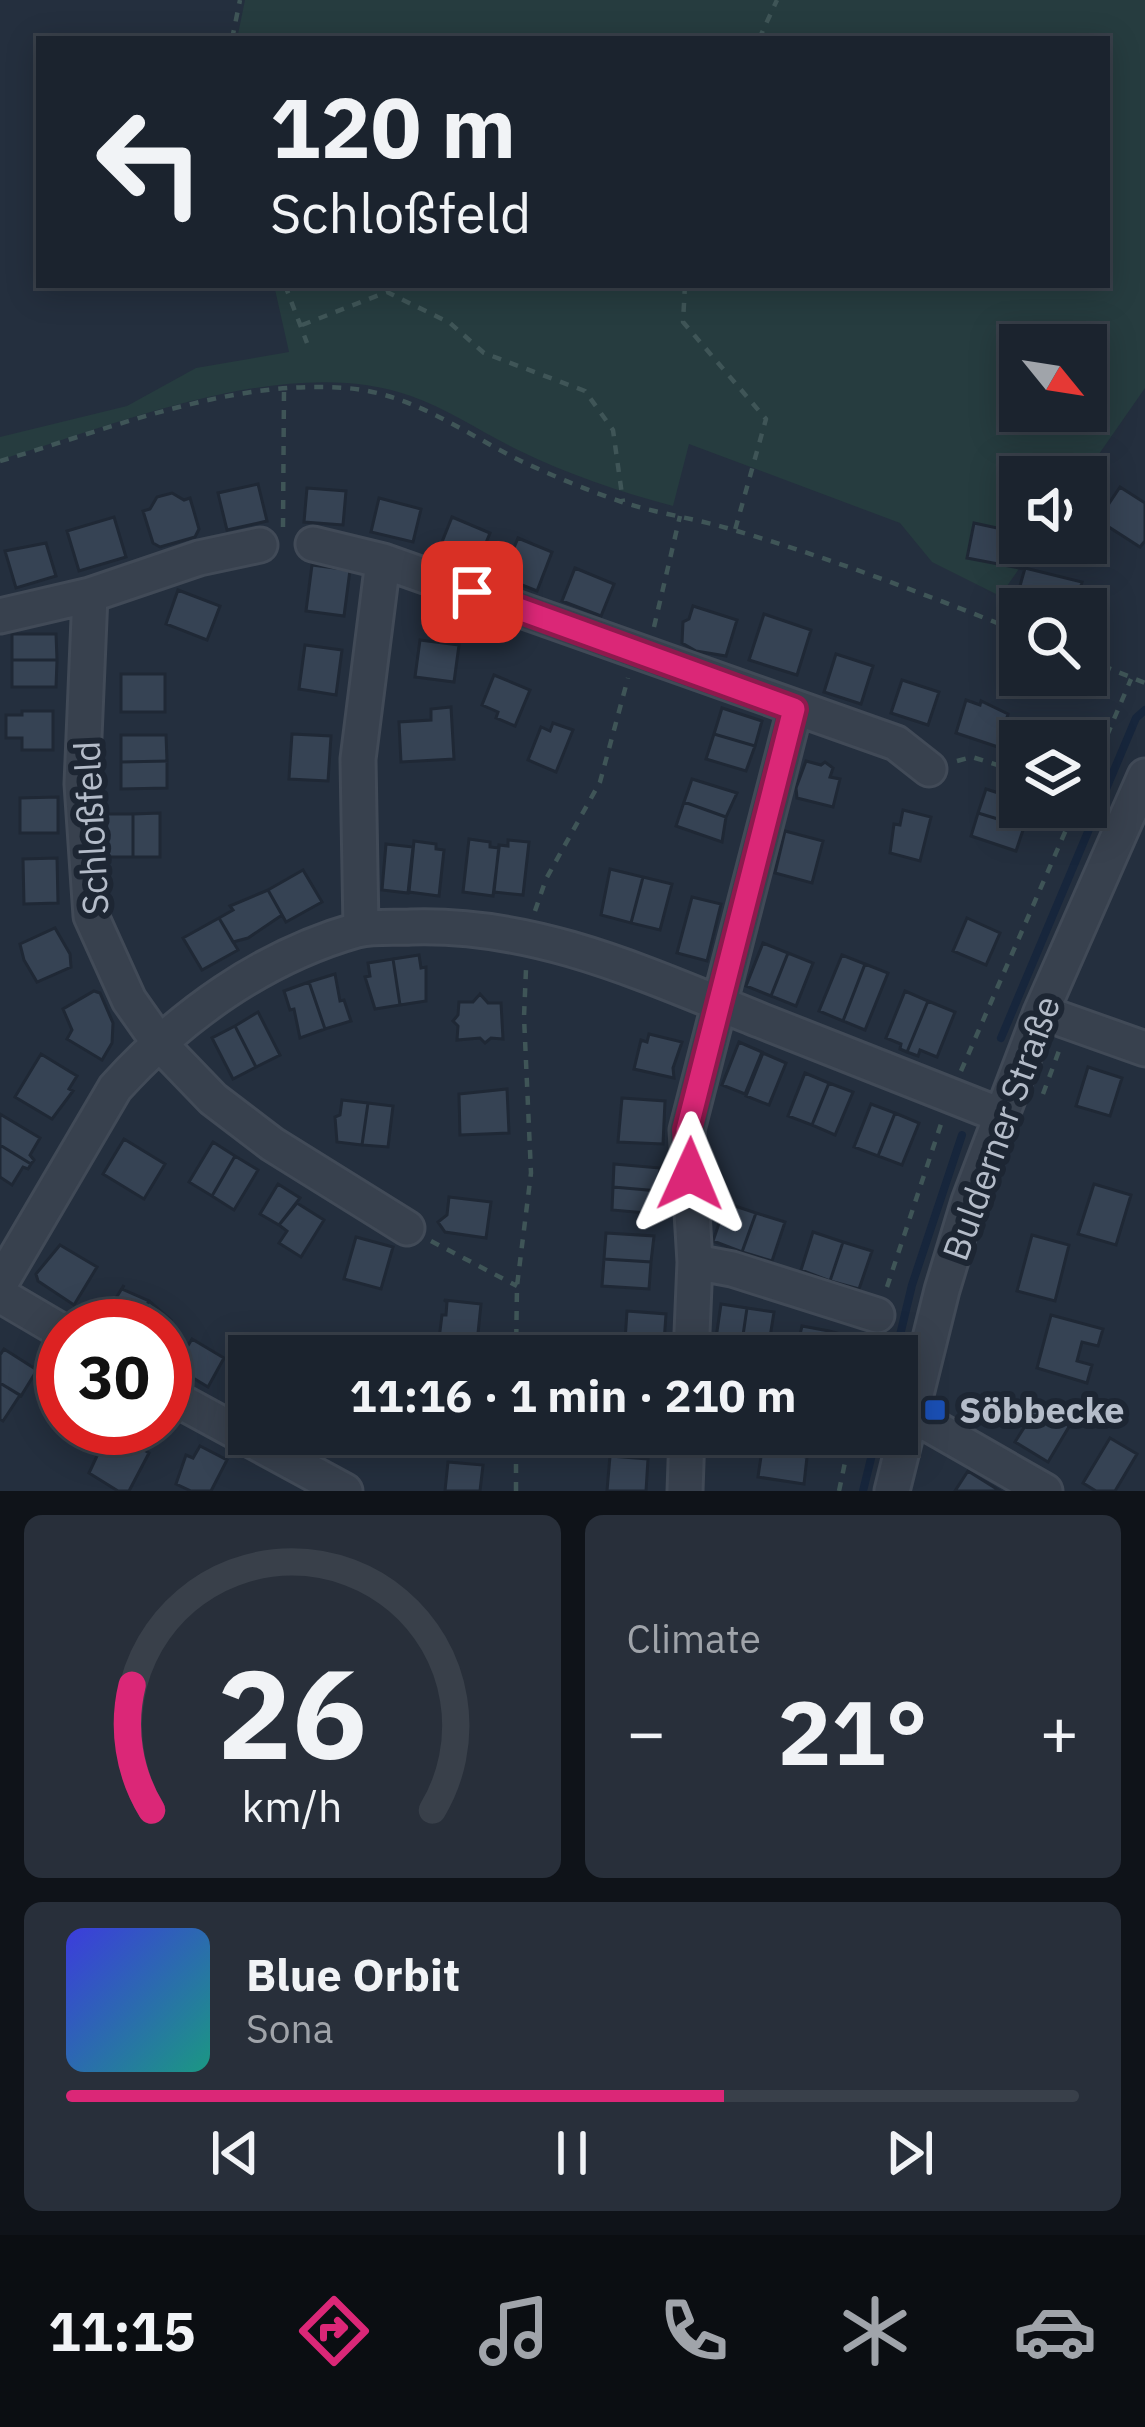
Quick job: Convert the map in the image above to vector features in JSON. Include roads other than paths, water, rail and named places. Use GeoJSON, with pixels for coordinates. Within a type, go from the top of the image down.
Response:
{"type":"FeatureCollection","features":[{"type":"Feature","properties":{"kind":"street"},"geometry":{"type":"LineString","coordinates":[[0,616],[90,595],[199,558],[285,544],[383,561],[896,743],[929,769]]}},
{"type":"Feature","properties":{"kind":"street"},"geometry":{"type":"LineString","coordinates":[[361,929],[358,759],[383,561]]}},
{"type":"Feature","properties":{"kind":"street","name":"Schloßfeld"},"geometry":{"type":"LineString","coordinates":[[90,595],[82,784],[91,916],[129,1000],[160,1044],[213,1099],[257,1133],[406,1228]]}},
{"type":"Feature","properties":{"kind":"street"},"geometry":{"type":"LineString","coordinates":[[692,1335],[695,1262],[687,1130],[794,709]]}},
{"type":"Feature","properties":{"kind":"street","name":"Bulderner Straße"},"geometry":{"type":"LineString","coordinates":[[918,1387],[949,1268],[1000,1115],[1145,776]]}},
{"type":"Feature","properties":{"kind":"street"},"geometry":{"type":"LineString","coordinates":[[0,1284],[115,1088],[224,990],[263,968],[361,929],[459,928],[528,935],[1000,1115]]}},
{"type":"Feature","properties":{"kind":"street"},"geometry":{"type":"LineString","coordinates":[[1041,1012],[1145,1048]]}},
{"type":"Feature","properties":{"kind":"street"},"geometry":{"type":"LineString","coordinates":[[695,1262],[732,1269],[877,1315]]}},
{"type":"Feature","properties":{"kind":"street"},"geometry":{"type":"LineString","coordinates":[[0,1295],[36,1317]]}},
{"type":"Feature","properties":{"kind":"street"},"geometry":{"type":"LineString","coordinates":[[192,1408],[345,1491]]}},
{"type":"Feature","properties":{"kind":"street"},"geometry":{"type":"LineString","coordinates":[[918,1422],[1045,1491]]}},
{"type":"Feature","properties":{"kind":"street"},"geometry":{"type":"LineString","coordinates":[[685,1491],[687,1455]]}},
{"type":"Feature","properties":{"kind":"street","name":"Bulderner Straße"},"geometry":{"type":"LineString","coordinates":[[892,1491],[901,1455]]}},
{"type":"Feature","properties":{"kind":"waterway"},"geometry":{"type":"LineString","coordinates":[[1001,1038],[1136,718],[1145,710]]}},
{"type":"Feature","properties":{"kind":"waterway"},"geometry":{"type":"LineString","coordinates":[[900,1335],[962,1135]]}},
{"type":"Feature","properties":{"kind":"waterway"},"geometry":{"type":"LineString","coordinates":[[863,1491],[872,1455]]}},
{"type":"Feature","properties":{"kind":"place","name":"Söbbecke"},"geometry":{"type":"Point","coordinates":[935,1410]}}]}
